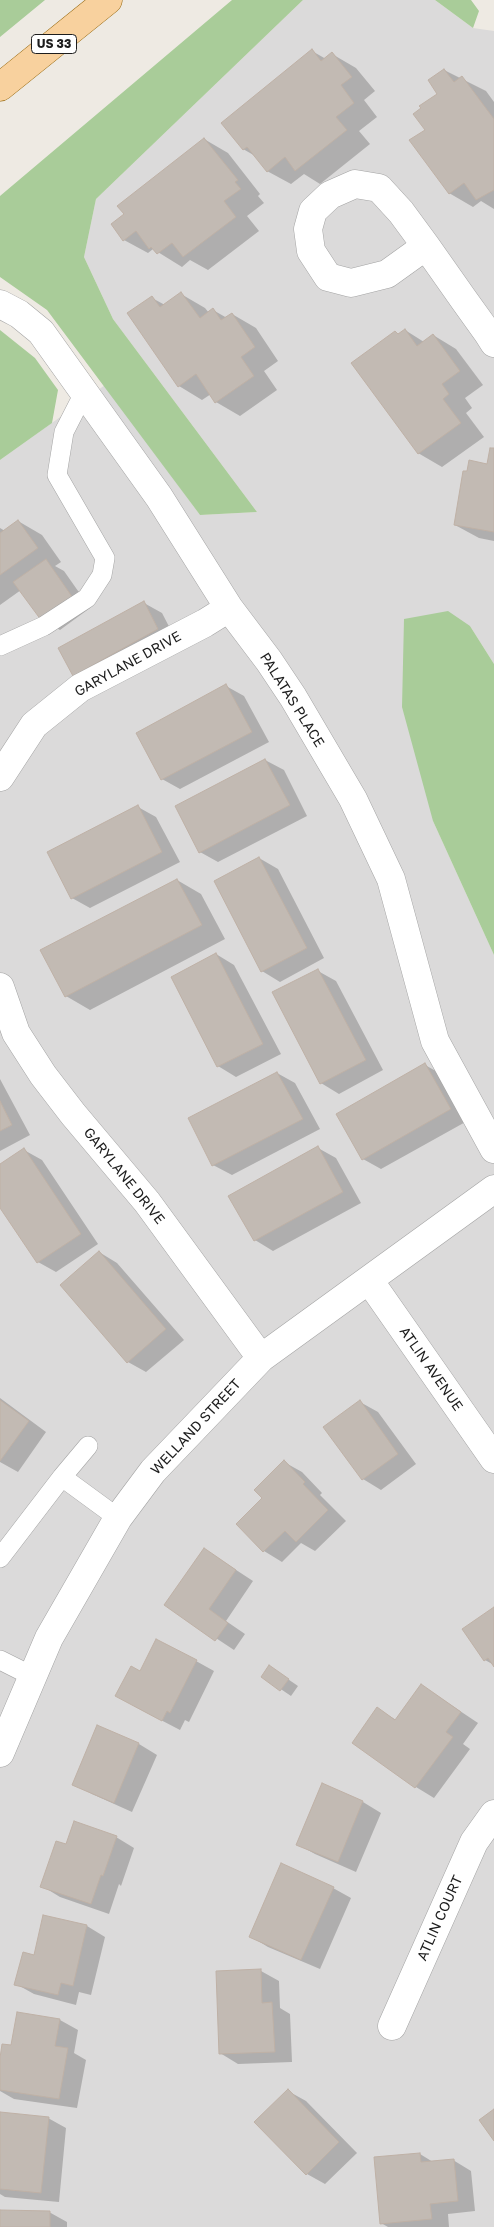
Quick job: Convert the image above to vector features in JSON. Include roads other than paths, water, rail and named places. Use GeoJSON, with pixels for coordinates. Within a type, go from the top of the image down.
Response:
{"type":"FeatureCollection","features":[{"type":"Feature","properties":{"kind":"main road","name":"US 33"},"geometry":{"type":"LineString","coordinates":[[0,87],[108,0]]}},
{"type":"Feature","properties":{"kind":"street"},"geometry":{"type":"LineString","coordinates":[[426,246],[494,343]]}},
{"type":"Feature","properties":{"kind":"street","name":"PALATAS PLACE"},"geometry":{"type":"LineString","coordinates":[[0,304],[19,314],[41,332],[159,497],[229,608],[269,661],[293,697],[353,799],[391,878],[435,1041],[494,1149]]}},
{"type":"Feature","properties":{"kind":"street","name":"GARYLANE DRIVE"},"geometry":{"type":"LineString","coordinates":[[0,777],[34,725],[80,688],[229,608]]}},
{"type":"Feature","properties":{"kind":"street","name":"GARYLANE DRIVE"},"geometry":{"type":"LineString","coordinates":[[0,987],[16,1033],[43,1075],[147,1202],[262,1358]]}},
{"type":"Feature","properties":{"kind":"street","name":"WELLAND STREET"},"geometry":{"type":"LineString","coordinates":[[0,1753],[49,1638],[118,1518],[153,1471],[262,1358],[494,1189]]}},
{"type":"Feature","properties":{"kind":"street","name":"ATLIN AVENUE"},"geometry":{"type":"LineString","coordinates":[[368,1280],[494,1459]]}},
{"type":"Feature","properties":{"kind":"street","name":"ATLIN COURT"},"geometry":{"type":"LineString","coordinates":[[392,2026],[474,1842],[494,1814]]}},
{"type":"Feature","properties":{"kind":"lane"},"geometry":{"type":"LineString","coordinates":[[0,646],[44,626],[87,598],[102,576],[105,558],[57,475],[64,432],[84,393]]}},
{"type":"Feature","properties":{"kind":"lane"},"geometry":{"type":"LineString","coordinates":[[0,1558],[88,1446]]}},
{"type":"Feature","properties":{"kind":"lane"},"geometry":{"type":"LineString","coordinates":[[62,1478],[118,1518]]}},
{"type":"Feature","properties":{"kind":"lane"},"geometry":{"type":"LineString","coordinates":[[0,1660],[32,1676]]}}]}
